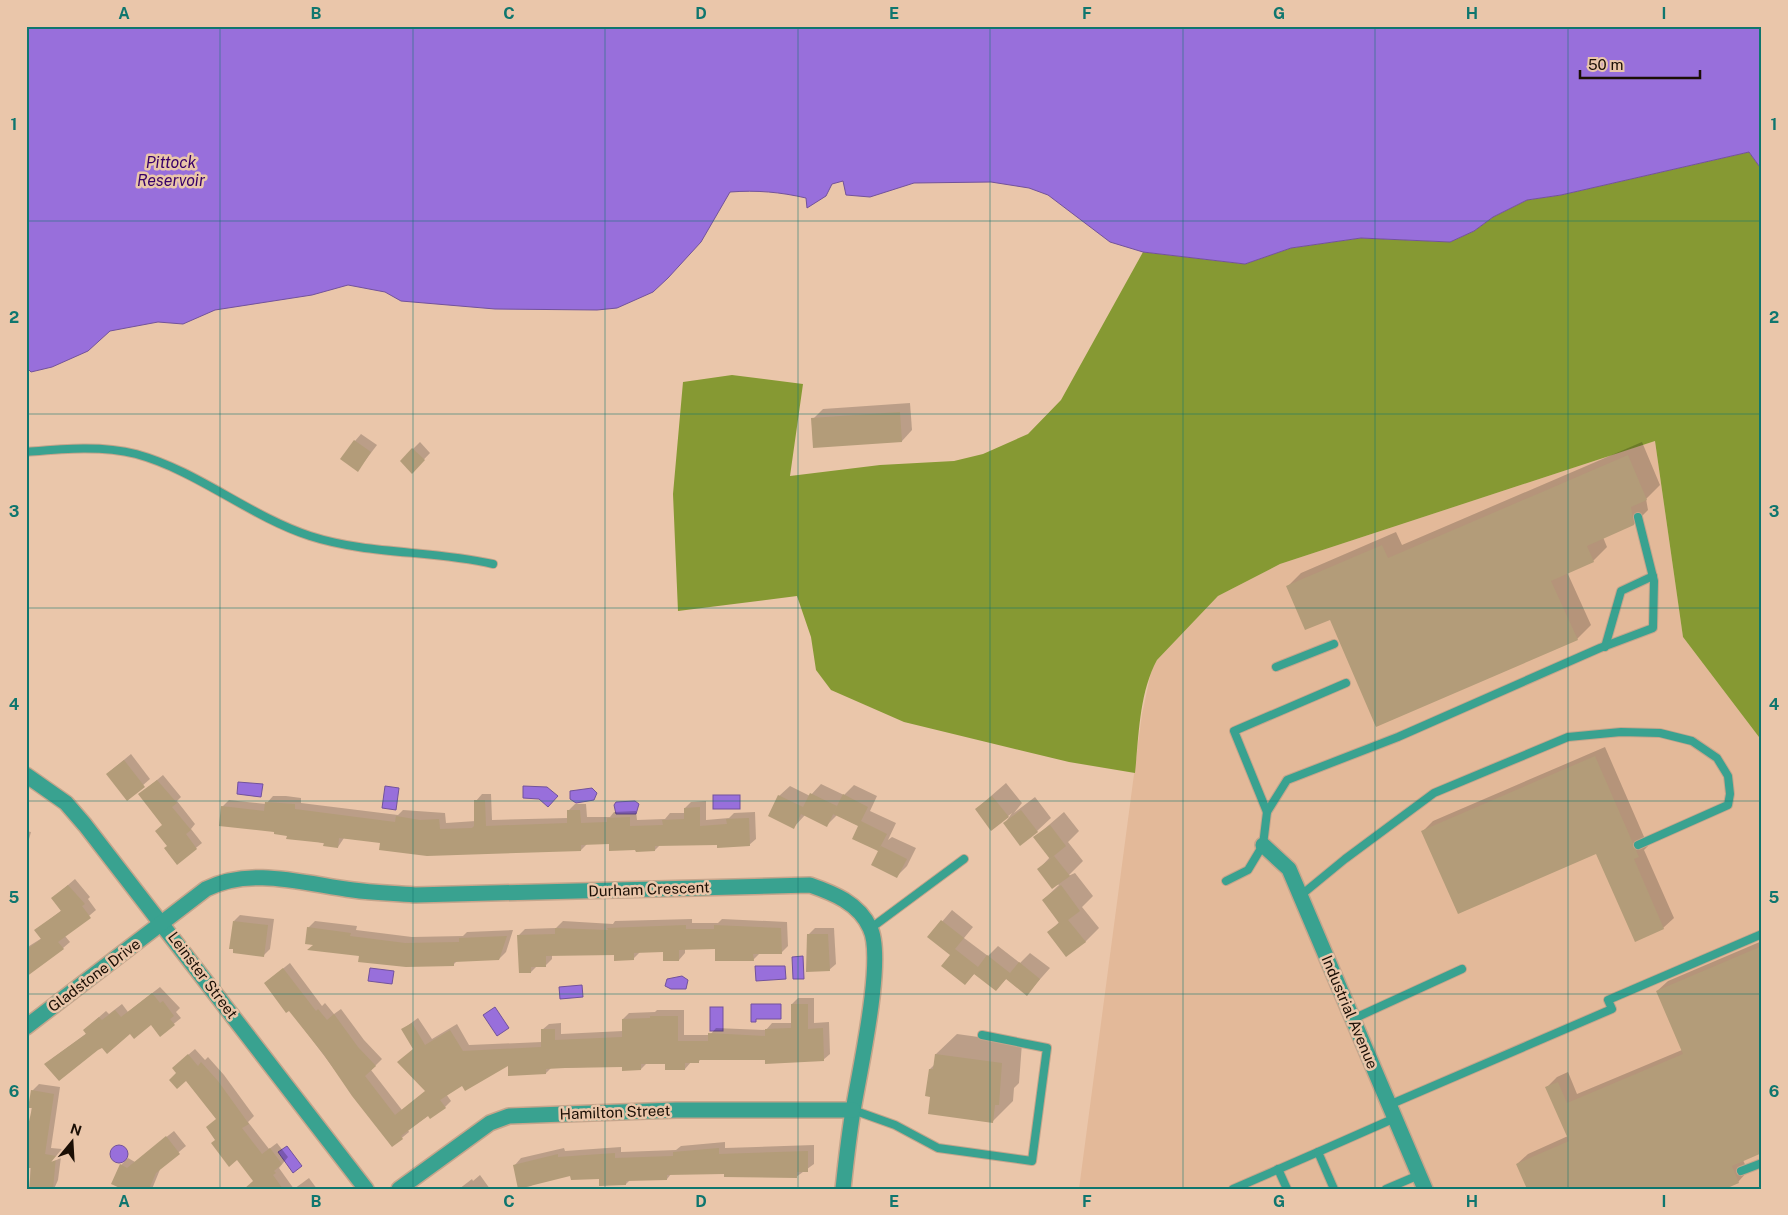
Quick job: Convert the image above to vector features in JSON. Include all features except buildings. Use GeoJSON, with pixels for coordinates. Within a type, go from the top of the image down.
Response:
{"type":"FeatureCollection","features":[{"type":"Feature","properties":{"kind":"street","name":"Leinster Street"},"geometry":{"type":"LineString","coordinates":[[26,775],[40,782],[66,803],[162,923],[366,1189]]}},
{"type":"Feature","properties":{"kind":"street","name":"Industrial Avenue"},"geometry":{"type":"LineString","coordinates":[[1263,845],[1288,869],[1422,1182]]}},
{"type":"Feature","properties":{"kind":"street","name":"Durham Crescent"},"geometry":{"type":"LineString","coordinates":[[162,923],[206,889],[232,878],[248,877],[415,895],[810,885],[836,894],[849,903],[871,928]]}},
{"type":"Feature","properties":{"kind":"street","name":"Gladstone Drive"},"geometry":{"type":"LineString","coordinates":[[26,1027],[162,923]]}},
{"type":"Feature","properties":{"kind":"street"},"geometry":{"type":"LineString","coordinates":[[842,1189],[872,990],[875,952],[871,928]]}},
{"type":"Feature","properties":{"kind":"street","name":"Hamilton Street"},"geometry":{"type":"LineString","coordinates":[[399,1189],[477,1131],[490,1123],[509,1116],[676,1110],[853,1110]]}},
{"type":"Feature","properties":{"kind":"lane"},"geometry":{"type":"LineString","coordinates":[[26,452],[73,449],[117,450],[134,454],[185,474],[246,507],[308,536],[363,548],[461,557],[493,564]]}},
{"type":"Feature","properties":{"kind":"lane"},"geometry":{"type":"LineString","coordinates":[[1226,881],[1248,870],[1263,845],[1267,812],[1287,780],[1398,737],[1653,628],[1653,576],[1638,517]]}},
{"type":"Feature","properties":{"kind":"lane"},"geometry":{"type":"LineString","coordinates":[[1606,647],[1621,591],[1653,576]]}},
{"type":"Feature","properties":{"kind":"lane"},"geometry":{"type":"LineString","coordinates":[[1276,667],[1334,644]]}},
{"type":"Feature","properties":{"kind":"lane"},"geometry":{"type":"LineString","coordinates":[[1267,812],[1234,731],[1346,683]]}},
{"type":"Feature","properties":{"kind":"lane"},"geometry":{"type":"LineString","coordinates":[[1300,896],[1345,859],[1434,793],[1568,738],[1621,732],[1660,733],[1692,741],[1717,758],[1728,776],[1730,794],[1728,805],[1638,845]]}},
{"type":"Feature","properties":{"kind":"lane"},"geometry":{"type":"LineString","coordinates":[[871,928],[964,859]]}},
{"type":"Feature","properties":{"kind":"lane"},"geometry":{"type":"LineString","coordinates":[[1233,1189],[1318,1152],[1392,1112],[1612,1009],[1608,1000],[1762,934]]}},
{"type":"Feature","properties":{"kind":"lane"},"geometry":{"type":"LineString","coordinates":[[1353,1018],[1462,969]]}},
{"type":"Feature","properties":{"kind":"lane"},"geometry":{"type":"LineString","coordinates":[[853,1110],[894,1125],[938,1148],[1032,1161],[1047,1048],[982,1036]]}},
{"type":"Feature","properties":{"kind":"lane"},"geometry":{"type":"LineString","coordinates":[[1318,1152],[1334,1189]]}},
{"type":"Feature","properties":{"kind":"lane"},"geometry":{"type":"LineString","coordinates":[[1741,1171],[1762,1163]]}},
{"type":"Feature","properties":{"kind":"lane"},"geometry":{"type":"LineString","coordinates":[[1278,1169],[1286,1189]]}},
{"type":"Feature","properties":{"kind":"lane"},"geometry":{"type":"LineString","coordinates":[[1386,1189],[1422,1182]]}},
{"type":"Feature","properties":{"kind":"shaded area"},"geometry":{"type":"Polygon","coordinates":[[[1655,441],[1683,637],[1762,741],[1762,1189],[1079,1189],[1142,714],[1151,672],[1157,660],[1218,596],[1280,564],[1655,441]]]}},
{"type":"Feature","properties":{"kind":"green space"},"geometry":{"type":"Polygon","coordinates":[[[1749,152],[1762,170],[1762,741],[1683,637],[1655,441],[1280,564],[1218,596],[1157,660],[1143,700],[1135,773],[1069,762],[904,722],[831,690],[816,670],[811,637],[797,596],[678,611],[673,494],[683,382],[732,375],[803,384],[790,476],[880,465],[954,461],[983,454],[1028,434],[1061,400],[1143,252],[1245,264],[1291,248],[1361,238],[1450,242],[1474,231],[1493,217],[1527,200],[1561,195],[1749,152]]]}},
{"type":"Feature","properties":{"kind":"water","name":"Pittock Reservoir"},"geometry":{"type":"Polygon","coordinates":[[[26,26],[1762,26],[1762,170],[1749,152],[1561,195],[1527,200],[1493,217],[1474,231],[1450,242],[1361,238],[1291,248],[1245,264],[1143,252],[1110,242],[1048,195],[1029,188],[991,182],[914,183],[870,197],[846,195],[843,181],[832,184],[826,196],[807,208],[806,198],[759,191],[730,192],[701,242],[668,278],[653,292],[617,308],[597,310],[495,309],[401,301],[385,292],[348,285],[312,295],[215,310],[183,324],[158,322],[110,331],[88,351],[52,367],[31,372],[26,367],[26,26]]]}},
{"type":"Feature","properties":{"kind":"water"},"geometry":{"type":"Polygon","coordinates":[[[238,782],[263,784],[261,797],[237,794],[238,782]]]}},
{"type":"Feature","properties":{"kind":"water"},"geometry":{"type":"Polygon","coordinates":[[[385,786],[399,788],[396,810],[382,808],[385,786]]]}},
{"type":"Feature","properties":{"kind":"water"},"geometry":{"type":"Polygon","coordinates":[[[523,786],[547,787],[558,796],[548,807],[539,799],[523,798],[523,786]]]}},
{"type":"Feature","properties":{"kind":"water"},"geometry":{"type":"Polygon","coordinates":[[[592,788],[597,793],[594,800],[576,803],[570,799],[570,791],[592,788]]]}},
{"type":"Feature","properties":{"kind":"water"},"geometry":{"type":"Polygon","coordinates":[[[713,795],[740,795],[740,809],[713,809],[713,795]]]}},
{"type":"Feature","properties":{"kind":"water"},"geometry":{"type":"Polygon","coordinates":[[[635,801],[639,804],[636,814],[616,814],[614,805],[616,802],[635,801]]]}},
{"type":"Feature","properties":{"kind":"water"},"geometry":{"type":"Polygon","coordinates":[[[803,956],[804,979],[793,979],[792,957],[803,956]]]}},
{"type":"Feature","properties":{"kind":"water"},"geometry":{"type":"Polygon","coordinates":[[[755,966],[785,966],[786,979],[756,981],[755,966]]]}},
{"type":"Feature","properties":{"kind":"water"},"geometry":{"type":"Polygon","coordinates":[[[370,968],[394,971],[392,984],[368,981],[370,968]]]}},
{"type":"Feature","properties":{"kind":"water"},"geometry":{"type":"Polygon","coordinates":[[[682,976],[688,980],[686,989],[671,989],[665,986],[667,979],[682,976]]]}},
{"type":"Feature","properties":{"kind":"water"},"geometry":{"type":"Polygon","coordinates":[[[582,985],[583,997],[560,999],[559,987],[582,985]]]}},
{"type":"Feature","properties":{"kind":"water"},"geometry":{"type":"Polygon","coordinates":[[[751,1004],[781,1004],[781,1019],[756,1019],[756,1022],[751,1022],[751,1004]]]}},
{"type":"Feature","properties":{"kind":"water"},"geometry":{"type":"Polygon","coordinates":[[[495,1007],[509,1028],[497,1036],[483,1015],[495,1007]]]}},
{"type":"Feature","properties":{"kind":"water"},"geometry":{"type":"Polygon","coordinates":[[[710,1007],[723,1007],[723,1031],[710,1031],[710,1007]]]}},
{"type":"Feature","properties":{"kind":"water"},"geometry":{"type":"Polygon","coordinates":[[[115,1145],[123,1145],[128,1150],[126,1161],[115,1163],[110,1158],[110,1150],[115,1145]]]}},
{"type":"Feature","properties":{"kind":"water"},"geometry":{"type":"Polygon","coordinates":[[[287,1146],[302,1166],[293,1173],[278,1152],[287,1146]]]}}]}
